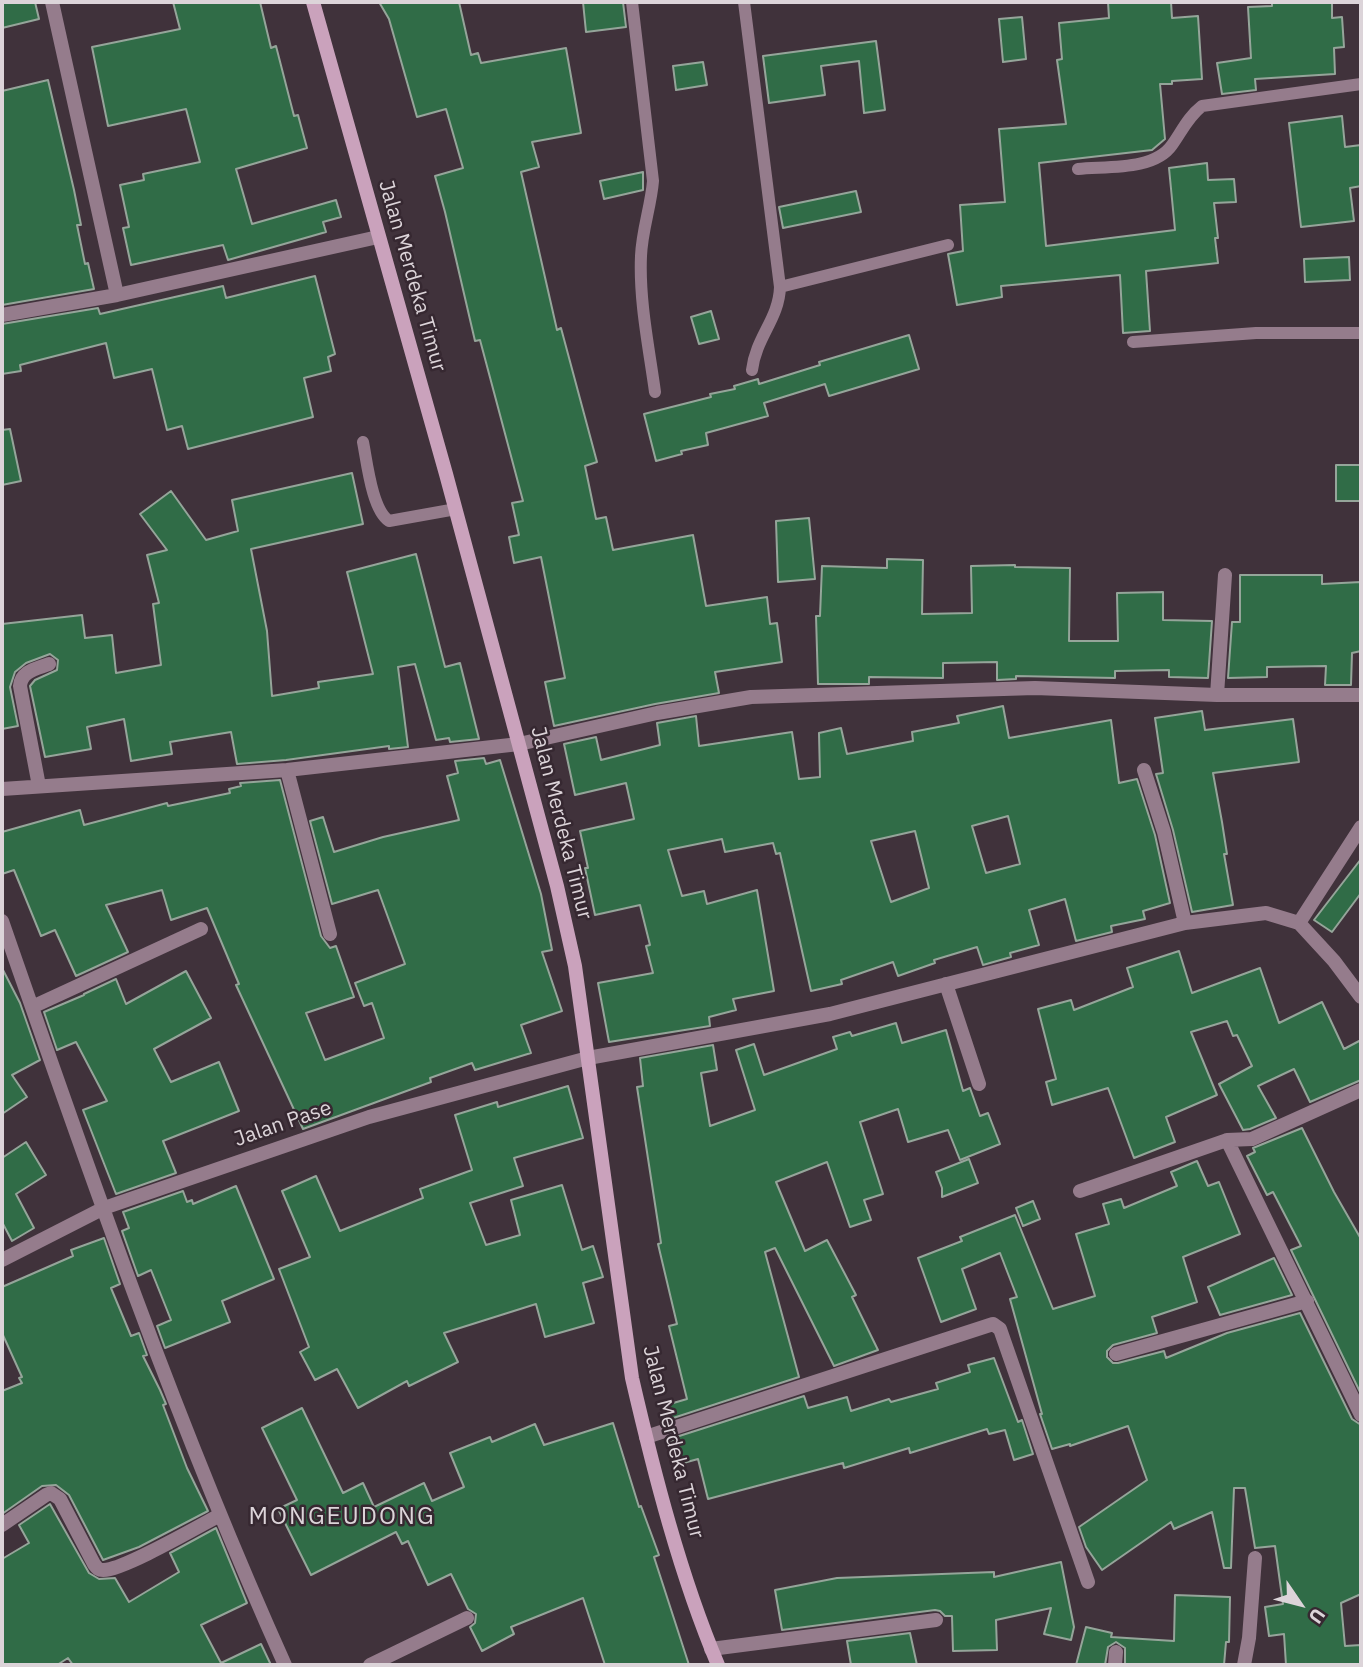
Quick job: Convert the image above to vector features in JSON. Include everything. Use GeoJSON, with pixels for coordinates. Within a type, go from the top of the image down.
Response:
{"type":"FeatureCollection","features":[{"type":"Feature","properties":{"kind":"main road","name":"Jalan Merdeka Timur"},"geometry":{"type":"LineString","coordinates":[[313,2],[456,509],[557,886],[575,966],[626,1341],[646,1437],[679,1554],[718,1665]]}},
{"type":"Feature","properties":{"kind":"street"},"geometry":{"type":"LineString","coordinates":[[52,2],[117,295]]}},
{"type":"Feature","properties":{"kind":"street"},"geometry":{"type":"LineString","coordinates":[[2,315],[117,295],[378,237]]}},
{"type":"Feature","properties":{"kind":"street"},"geometry":{"type":"LineString","coordinates":[[1217,695],[1225,575]]}},
{"type":"Feature","properties":{"kind":"street"},"geometry":{"type":"LineString","coordinates":[[39,786],[20,681],[26,673],[49,664]]}},
{"type":"Feature","properties":{"kind":"street"},"geometry":{"type":"LineString","coordinates":[[2,789],[287,770],[519,744],[657,713],[751,697],[1035,688],[1217,695],[1361,695]]}},
{"type":"Feature","properties":{"kind":"street"},"geometry":{"type":"LineString","coordinates":[[287,770],[330,934]]}},
{"type":"Feature","properties":{"kind":"street"},"geometry":{"type":"LineString","coordinates":[[1144,770],[1164,832],[1185,923]]}},
{"type":"Feature","properties":{"kind":"street"},"geometry":{"type":"LineString","coordinates":[[1361,827],[1299,923],[1318,942],[1361,997]]}},
{"type":"Feature","properties":{"kind":"street","name":"Jalan Pase"},"geometry":{"type":"LineString","coordinates":[[2,1260],[104,1208],[369,1116],[588,1058],[830,1014],[1185,923],[1266,913],[1299,923]]}},
{"type":"Feature","properties":{"kind":"street"},"geometry":{"type":"LineString","coordinates":[[2,921],[4,938],[32,1007],[123,1265],[219,1515],[285,1665]]}},
{"type":"Feature","properties":{"kind":"street"},"geometry":{"type":"LineString","coordinates":[[32,1007],[201,929]]}},
{"type":"Feature","properties":{"kind":"street"},"geometry":{"type":"LineString","coordinates":[[946,984],[979,1084]]}},
{"type":"Feature","properties":{"kind":"street"},"geometry":{"type":"LineString","coordinates":[[1080,1191],[1227,1140],[1252,1139],[1361,1090]]}},
{"type":"Feature","properties":{"kind":"street"},"geometry":{"type":"LineString","coordinates":[[1227,1140],[1361,1415]]}},
{"type":"Feature","properties":{"kind":"street"},"geometry":{"type":"LineString","coordinates":[[1116,1354],[1307,1301]]}},
{"type":"Feature","properties":{"kind":"street"},"geometry":{"type":"LineString","coordinates":[[646,1437],[993,1324],[1000,1329],[1088,1582]]}},
{"type":"Feature","properties":{"kind":"street"},"geometry":{"type":"LineString","coordinates":[[2,1525],[51,1493],[60,1499],[94,1564],[98,1569],[105,1570],[124,1564],[219,1515]]}},
{"type":"Feature","properties":{"kind":"street"},"geometry":{"type":"LineString","coordinates":[[1244,1665],[1249,1638],[1255,1558]]}},
{"type":"Feature","properties":{"kind":"street"},"geometry":{"type":"LineString","coordinates":[[370,1665],[467,1618]]}},
{"type":"Feature","properties":{"kind":"street"},"geometry":{"type":"LineString","coordinates":[[711,1649],[936,1620]]}},
{"type":"Feature","properties":{"kind":"lane"},"geometry":{"type":"LineString","coordinates":[[632,2],[653,181],[642,240],[641,283],[655,392]]}},
{"type":"Feature","properties":{"kind":"lane"},"geometry":{"type":"LineString","coordinates":[[744,2],[780,288],[779,302],[754,353],[752,370]]}},
{"type":"Feature","properties":{"kind":"lane"},"geometry":{"type":"LineString","coordinates":[[1077,169],[1148,163],[1162,156],[1193,113],[1202,106],[1361,84]]}},
{"type":"Feature","properties":{"kind":"lane"},"geometry":{"type":"LineString","coordinates":[[780,288],[948,245]]}},
{"type":"Feature","properties":{"kind":"lane"},"geometry":{"type":"LineString","coordinates":[[1133,342],[1256,332],[1361,333]]}},
{"type":"Feature","properties":{"kind":"lane"},"geometry":{"type":"LineString","coordinates":[[363,442],[377,506],[388,521],[456,509]]}},
{"type":"Feature","properties":{"kind":"building"},"geometry":{"type":"Polygon","coordinates":[[[2,2],[35,2],[39,19],[2,28],[2,2]]]}},
{"type":"Feature","properties":{"kind":"building"},"geometry":{"type":"Polygon","coordinates":[[[173,2],[260,2],[271,48],[276,46],[294,116],[298,115],[307,148],[236,169],[252,224],[336,200],[341,217],[323,222],[326,232],[228,260],[223,245],[131,265],[123,228],[129,227],[120,185],[144,180],[143,174],[200,162],[186,109],[108,126],[92,47],[180,29],[173,2]]]}},
{"type":"Feature","properties":{"kind":"building"},"geometry":{"type":"Polygon","coordinates":[[[379,2],[459,2],[471,55],[478,53],[481,63],[566,48],[581,133],[532,142],[539,167],[521,172],[557,330],[561,328],[597,462],[585,466],[596,519],[606,517],[613,550],[693,535],[706,606],[767,597],[770,624],[777,623],[782,662],[715,672],[719,693],[554,726],[545,682],[565,678],[541,557],[514,563],[509,537],[519,535],[512,503],[523,501],[480,340],[475,341],[435,176],[463,168],[446,109],[417,117],[389,19],[379,2]]]}},
{"type":"Feature","properties":{"kind":"building"},"geometry":{"type":"Polygon","coordinates":[[[583,2],[623,2],[626,27],[586,32],[583,2]]]}},
{"type":"Feature","properties":{"kind":"building"},"geometry":{"type":"Polygon","coordinates":[[[1108,2],[1171,2],[1172,18],[1198,16],[1202,79],[1160,84],[1165,139],[1152,150],[1039,163],[1046,246],[1175,230],[1169,168],[1207,163],[1208,180],[1234,179],[1236,202],[1214,203],[1218,263],[1146,271],[1150,331],[1123,333],[1120,275],[1001,286],[1002,297],[957,305],[948,254],[963,251],[960,205],[1005,202],[999,129],[1066,124],[1057,60],[1062,59],[1059,23],[1109,18],[1108,2]]]}},
{"type":"Feature","properties":{"kind":"building"},"geometry":{"type":"Polygon","coordinates":[[[1272,2],[1332,2],[1332,18],[1342,17],[1344,47],[1334,48],[1335,74],[1255,79],[1256,90],[1222,94],[1217,63],[1251,58],[1248,7],[1272,6],[1272,2]]]}},
{"type":"Feature","properties":{"kind":"building"},"geometry":{"type":"Polygon","coordinates":[[[1022,17],[1026,59],[1003,62],[999,19],[1022,17]]]}},
{"type":"Feature","properties":{"kind":"building"},"geometry":{"type":"Polygon","coordinates":[[[876,41],[885,110],[864,113],[859,61],[821,66],[825,95],[769,103],[763,56],[876,41]]]}},
{"type":"Feature","properties":{"kind":"building"},"geometry":{"type":"Polygon","coordinates":[[[703,62],[707,85],[676,90],[673,66],[703,62]]]}},
{"type":"Feature","properties":{"kind":"building"},"geometry":{"type":"Polygon","coordinates":[[[48,80],[74,190],[81,225],[77,225],[85,264],[88,263],[94,289],[2,305],[2,91],[48,80]]]}},
{"type":"Feature","properties":{"kind":"building"},"geometry":{"type":"Polygon","coordinates":[[[1342,116],[1345,147],[1361,145],[1361,186],[1350,188],[1354,221],[1301,227],[1289,123],[1342,116]]]}},
{"type":"Feature","properties":{"kind":"building"},"geometry":{"type":"Polygon","coordinates":[[[643,172],[643,190],[604,199],[600,181],[643,172]]]}},
{"type":"Feature","properties":{"kind":"building"},"geometry":{"type":"Polygon","coordinates":[[[856,191],[861,212],[783,228],[779,207],[856,191]]]}},
{"type":"Feature","properties":{"kind":"building"},"geometry":{"type":"Polygon","coordinates":[[[1349,257],[1350,280],[1305,282],[1304,259],[1349,257]]]}},
{"type":"Feature","properties":{"kind":"building"},"geometry":{"type":"Polygon","coordinates":[[[315,276],[335,354],[328,357],[331,371],[304,378],[313,417],[188,449],[182,426],[167,430],[152,369],[114,378],[106,343],[20,365],[21,371],[2,374],[2,324],[98,308],[100,314],[223,286],[226,298],[315,276]]]}},
{"type":"Feature","properties":{"kind":"building"},"geometry":{"type":"Polygon","coordinates":[[[711,311],[719,339],[699,344],[691,317],[711,311]]]}},
{"type":"Feature","properties":{"kind":"building"},"geometry":{"type":"Polygon","coordinates":[[[909,335],[919,369],[829,396],[825,384],[764,403],[768,416],[706,433],[708,445],[681,451],[682,454],[656,461],[644,414],[711,397],[710,394],[735,389],[734,386],[758,379],[759,384],[820,365],[819,362],[909,335]]]}},
{"type":"Feature","properties":{"kind":"building"},"geometry":{"type":"Polygon","coordinates":[[[10,429],[21,481],[2,485],[2,430],[10,429]]]}},
{"type":"Feature","properties":{"kind":"building"},"geometry":{"type":"Polygon","coordinates":[[[1336,465],[1361,465],[1361,501],[1336,501],[1336,465]]]}},
{"type":"Feature","properties":{"kind":"building"},"geometry":{"type":"Polygon","coordinates":[[[352,473],[363,524],[251,549],[267,631],[272,696],[319,688],[318,682],[373,674],[347,572],[416,554],[445,667],[460,663],[479,739],[450,742],[449,738],[436,740],[415,664],[398,667],[408,747],[389,749],[389,746],[237,764],[231,732],[170,742],[172,754],[131,761],[124,719],[87,727],[91,749],[45,757],[30,686],[35,680],[57,670],[58,660],[50,654],[26,663],[15,672],[10,687],[18,726],[2,729],[2,624],[82,615],[85,638],[112,635],[116,673],[161,665],[153,604],[159,603],[147,555],[167,550],[140,514],[171,491],[206,540],[238,531],[232,500],[352,473]]]}},
{"type":"Feature","properties":{"kind":"building"},"geometry":{"type":"Polygon","coordinates":[[[809,518],[815,579],[778,582],[776,521],[809,518]]]}},
{"type":"Feature","properties":{"kind":"building"},"geometry":{"type":"Polygon","coordinates":[[[887,559],[923,560],[922,614],[972,613],[971,566],[1070,568],[1069,641],[1118,641],[1117,593],[1163,592],[1163,620],[1212,621],[1208,678],[1169,677],[1169,670],[1115,671],[1115,678],[1016,676],[1016,679],[997,680],[997,662],[943,663],[943,678],[869,677],[869,684],[818,684],[816,616],[820,616],[822,566],[887,568],[887,559]]]}},
{"type":"Feature","properties":{"kind":"building"},"geometry":{"type":"Polygon","coordinates":[[[1240,575],[1322,575],[1322,584],[1361,582],[1361,651],[1352,653],[1351,685],[1325,685],[1326,666],[1267,667],[1267,677],[1228,678],[1232,622],[1240,622],[1240,575]]]}},
{"type":"Feature","properties":{"kind":"building"},"geometry":{"type":"Polygon","coordinates":[[[1003,706],[1009,738],[1111,720],[1119,783],[1137,779],[1155,835],[1170,903],[1143,911],[1145,919],[1111,926],[1112,932],[1076,941],[1065,899],[1029,910],[1039,945],[1010,953],[1011,957],[983,965],[977,947],[934,960],[935,963],[898,976],[893,962],[841,980],[842,984],[811,991],[780,853],[776,854],[773,843],[725,852],[722,839],[668,850],[682,896],[704,891],[707,904],[757,890],[774,991],[733,999],[736,1010],[709,1017],[710,1026],[609,1042],[598,983],[653,973],[646,946],[650,945],[640,905],[595,915],[580,831],[634,819],[626,783],[575,795],[564,744],[596,737],[601,760],[660,745],[657,723],[696,716],[699,746],[792,732],[799,779],[820,777],[819,733],[841,728],[847,754],[913,741],[912,732],[959,723],[957,716],[1003,706]],[[1008,816],[972,826],[986,873],[1020,864],[1008,816]],[[915,831],[871,841],[891,902],[929,888],[915,831]]]}},
{"type":"Feature","properties":{"kind":"building"},"geometry":{"type":"Polygon","coordinates":[[[1202,711],[1205,730],[1293,719],[1299,762],[1213,773],[1233,905],[1192,912],[1173,830],[1156,774],[1163,773],[1155,718],[1202,711]]]}},
{"type":"Feature","properties":{"kind":"building"},"geometry":{"type":"Polygon","coordinates":[[[484,758],[486,764],[500,760],[541,894],[552,950],[542,952],[562,1011],[521,1025],[531,1053],[475,1070],[472,1063],[430,1078],[431,1082],[303,1129],[236,985],[239,984],[207,908],[171,920],[162,890],[106,905],[128,952],[76,976],[55,930],[41,936],[14,870],[2,874],[2,832],[80,810],[84,825],[167,803],[168,806],[230,793],[229,789],[241,786],[240,783],[280,780],[321,936],[330,948],[336,946],[354,997],[306,1013],[325,1060],[384,1038],[372,1003],[364,1006],[355,983],[405,964],[378,890],[332,904],[310,821],[323,817],[334,852],[383,837],[459,820],[447,776],[458,773],[455,761],[484,758]]]}},
{"type":"Feature","properties":{"kind":"building"},"geometry":{"type":"Polygon","coordinates":[[[1361,859],[1361,893],[1332,932],[1314,920],[1361,859]]]}},
{"type":"Feature","properties":{"kind":"building"},"geometry":{"type":"Polygon","coordinates":[[[1179,951],[1192,993],[1260,968],[1279,1023],[1322,1002],[1344,1049],[1361,1040],[1361,1080],[1310,1102],[1294,1069],[1258,1086],[1276,1118],[1243,1130],[1219,1084],[1252,1066],[1227,1021],[1191,1032],[1217,1095],[1166,1117],[1175,1142],[1134,1158],[1108,1088],[1052,1105],[1046,1082],[1056,1079],[1038,1009],[1071,1000],[1074,1010],[1133,987],[1127,968],[1179,951]]]}},
{"type":"Feature","properties":{"kind":"building"},"geometry":{"type":"Polygon","coordinates":[[[2,968],[20,1003],[40,1060],[12,1075],[27,1097],[2,1114],[2,968]]]}},
{"type":"Feature","properties":{"kind":"building"},"geometry":{"type":"Polygon","coordinates":[[[186,971],[211,1018],[154,1049],[171,1082],[219,1062],[239,1111],[163,1141],[176,1173],[116,1194],[83,1110],[107,1101],[76,1042],[57,1050],[44,1012],[116,979],[126,1004],[186,971]]]}},
{"type":"Feature","properties":{"kind":"building"},"geometry":{"type":"Polygon","coordinates":[[[896,1023],[902,1043],[946,1030],[963,1091],[970,1088],[980,1116],[988,1113],[1000,1144],[960,1160],[948,1130],[908,1142],[898,1109],[860,1122],[883,1194],[864,1200],[871,1220],[850,1227],[827,1162],[776,1182],[805,1251],[827,1240],[856,1295],[852,1297],[878,1350],[834,1366],[775,1248],[765,1252],[799,1377],[667,1420],[663,1406],[687,1399],[669,1326],[677,1324],[658,1244],[661,1243],[637,1087],[643,1086],[640,1058],[713,1045],[717,1070],[701,1073],[710,1126],[755,1110],[736,1050],[754,1044],[764,1075],[837,1049],[833,1037],[850,1032],[852,1036],[896,1023]]]}},
{"type":"Feature","properties":{"kind":"building"},"geometry":{"type":"Polygon","coordinates":[[[568,1086],[583,1138],[514,1158],[523,1186],[470,1203],[486,1245],[520,1235],[511,1200],[562,1185],[582,1250],[593,1246],[603,1277],[583,1283],[594,1323],[545,1337],[536,1304],[444,1333],[458,1362],[409,1386],[407,1381],[358,1408],[337,1369],[315,1380],[300,1352],[309,1347],[279,1269],[310,1257],[282,1191],[316,1176],[340,1231],[423,1198],[420,1189],[472,1170],[455,1115],[497,1102],[498,1107],[568,1086]]]}},
{"type":"Feature","properties":{"kind":"building"},"geometry":{"type":"Polygon","coordinates":[[[1302,1128],[1361,1239],[1361,1394],[1291,1250],[1301,1246],[1273,1192],[1267,1195],[1247,1156],[1255,1152],[1253,1148],[1302,1128]]]}},
{"type":"Feature","properties":{"kind":"building"},"geometry":{"type":"Polygon","coordinates":[[[26,1142],[46,1175],[16,1194],[34,1228],[12,1241],[2,1222],[2,1158],[26,1142]]]}},
{"type":"Feature","properties":{"kind":"building"},"geometry":{"type":"Polygon","coordinates":[[[969,1159],[978,1183],[942,1197],[942,1188],[936,1172],[969,1159]]]}},
{"type":"Feature","properties":{"kind":"building"},"geometry":{"type":"Polygon","coordinates":[[[1197,1161],[1208,1186],[1219,1182],[1240,1234],[1183,1257],[1197,1302],[1152,1317],[1157,1333],[1113,1345],[1107,1351],[1107,1357],[1113,1363],[1118,1363],[1164,1351],[1166,1358],[1227,1333],[1300,1313],[1352,1419],[1361,1425],[1361,1594],[1341,1603],[1345,1646],[1361,1645],[1361,1665],[1286,1665],[1284,1634],[1269,1636],[1265,1607],[1283,1604],[1275,1546],[1255,1548],[1245,1488],[1234,1488],[1231,1568],[1224,1568],[1212,1512],[1174,1529],[1171,1522],[1102,1570],[1086,1547],[1079,1527],[1147,1480],[1128,1426],[1070,1446],[1052,1449],[1040,1414],[1010,1299],[1017,1297],[1000,1253],[962,1269],[976,1309],[941,1322],[918,1258],[962,1241],[960,1237],[1015,1215],[1053,1309],[1095,1296],[1076,1234],[1109,1224],[1103,1204],[1121,1199],[1124,1208],[1177,1186],[1171,1172],[1197,1161]]]}},
{"type":"Feature","properties":{"kind":"building"},"geometry":{"type":"Polygon","coordinates":[[[236,1186],[274,1279],[222,1301],[230,1322],[165,1348],[157,1326],[171,1320],[151,1270],[138,1276],[122,1231],[129,1228],[123,1212],[183,1191],[187,1202],[192,1200],[193,1204],[236,1186]]]}},
{"type":"Feature","properties":{"kind":"building"},"geometry":{"type":"Polygon","coordinates":[[[1033,1201],[1040,1219],[1023,1226],[1016,1208],[1033,1201]]]}},
{"type":"Feature","properties":{"kind":"building"},"geometry":{"type":"Polygon","coordinates":[[[104,1238],[120,1284],[111,1288],[131,1336],[139,1333],[147,1355],[143,1356],[166,1404],[163,1405],[187,1468],[208,1511],[139,1547],[103,1560],[69,1495],[56,1485],[42,1486],[2,1514],[2,1391],[22,1383],[19,1378],[22,1377],[2,1333],[2,1287],[73,1256],[71,1250],[104,1238]]]}},
{"type":"Feature","properties":{"kind":"building"},"geometry":{"type":"Polygon","coordinates":[[[1274,1258],[1292,1295],[1220,1315],[1208,1287],[1274,1258]]]}},
{"type":"Feature","properties":{"kind":"building"},"geometry":{"type":"Polygon","coordinates":[[[994,1358],[1018,1422],[1022,1420],[1033,1454],[1014,1460],[1005,1430],[989,1434],[987,1429],[910,1453],[909,1448],[844,1468],[843,1463],[708,1499],[698,1459],[676,1465],[670,1442],[673,1442],[673,1438],[804,1396],[808,1408],[847,1397],[851,1411],[889,1399],[891,1402],[938,1389],[936,1383],[970,1372],[968,1365],[994,1358]]]}},
{"type":"Feature","properties":{"kind":"building"},"geometry":{"type":"Polygon","coordinates":[[[302,1408],[343,1493],[363,1483],[374,1507],[424,1483],[432,1501],[464,1487],[450,1453],[490,1437],[492,1442],[535,1424],[544,1445],[613,1423],[639,1507],[641,1506],[659,1555],[654,1557],[689,1665],[605,1665],[583,1598],[511,1627],[514,1634],[482,1651],[470,1627],[475,1623],[476,1614],[468,1609],[451,1574],[428,1585],[408,1541],[402,1544],[396,1532],[311,1575],[278,1509],[297,1500],[262,1428],[302,1408]]]}},
{"type":"Feature","properties":{"kind":"building"},"geometry":{"type":"Polygon","coordinates":[[[50,1504],[89,1573],[99,1579],[115,1578],[129,1602],[179,1572],[170,1553],[216,1528],[247,1603],[201,1625],[221,1663],[261,1644],[271,1665],[73,1665],[68,1658],[57,1665],[2,1665],[2,1559],[29,1543],[19,1525],[50,1504]]]}},
{"type":"Feature","properties":{"kind":"building"},"geometry":{"type":"Polygon","coordinates":[[[1061,1562],[1074,1627],[1071,1640],[1044,1634],[1051,1608],[996,1620],[997,1650],[953,1651],[952,1616],[945,1616],[935,1610],[782,1630],[775,1590],[837,1578],[994,1572],[994,1577],[1061,1562]]]}},
{"type":"Feature","properties":{"kind":"building"},"geometry":{"type":"Polygon","coordinates":[[[1175,1595],[1230,1597],[1229,1642],[1226,1642],[1224,1665],[1125,1665],[1125,1648],[1116,1642],[1108,1647],[1105,1665],[1076,1665],[1086,1627],[1112,1633],[1111,1637],[1174,1641],[1175,1595]]]}},
{"type":"Feature","properties":{"kind":"building"},"geometry":{"type":"Polygon","coordinates":[[[910,1633],[917,1665],[851,1665],[847,1641],[910,1633]]]}},
{"type":"Feature","properties":{"kind":"district","name":"MONGEUDONG"},"geometry":{"type":"Point","coordinates":[342,1517]}}]}
